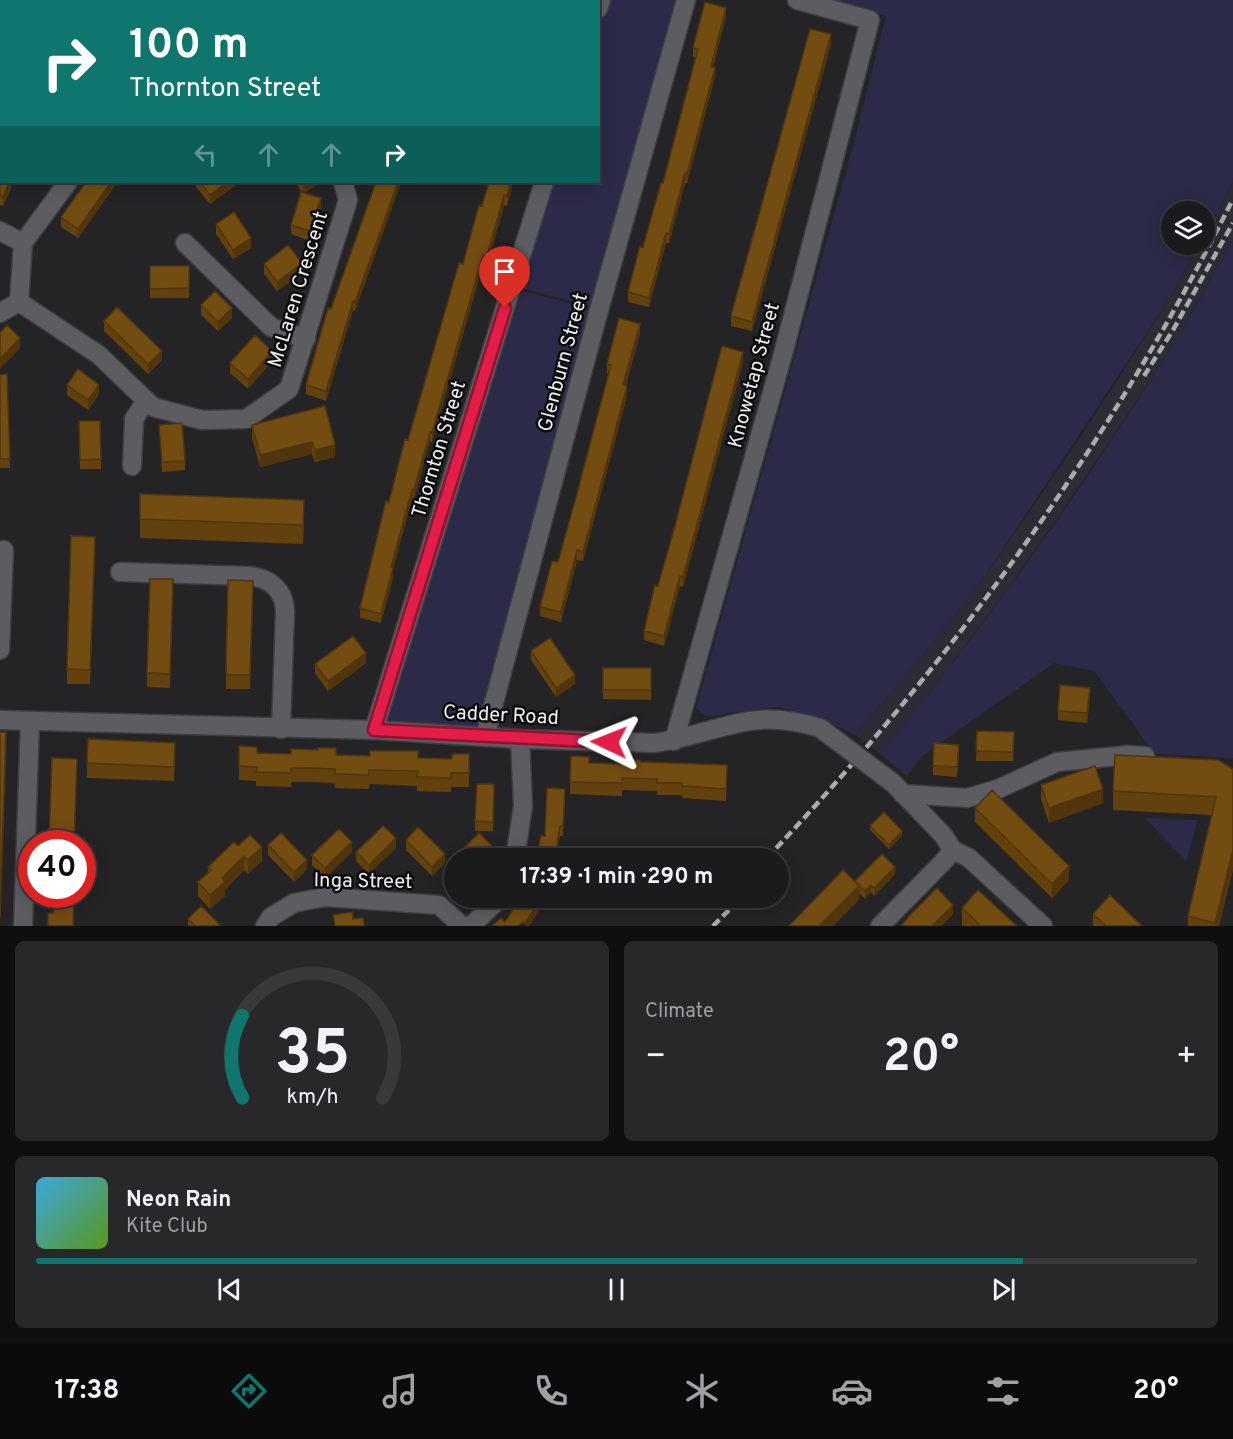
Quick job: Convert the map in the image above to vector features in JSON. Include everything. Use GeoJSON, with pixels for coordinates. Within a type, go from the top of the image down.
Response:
{"type":"FeatureCollection","features":[{"type":"Feature","properties":{"kind":"street","name":"Glenburn Street"},"geometry":{"type":"LineString","coordinates":[[485,736],[599,309],[686,0]]}},
{"type":"Feature","properties":{"kind":"street","name":"Knowetap Street"},"geometry":{"type":"LineString","coordinates":[[674,741],[783,354],[870,20],[796,0]]}},
{"type":"Feature","properties":{"kind":"street"},"geometry":{"type":"LineString","coordinates":[[0,313],[19,302],[23,243],[67,183]]}},
{"type":"Feature","properties":{"kind":"street","name":"McLaren Crescent"},"geometry":{"type":"LineString","coordinates":[[19,302],[99,355],[153,408],[202,420],[246,419],[289,389],[348,200],[343,183]]}},
{"type":"Feature","properties":{"kind":"street","name":"Thornton Street"},"geometry":{"type":"LineString","coordinates":[[374,730],[544,183]]}},
{"type":"Feature","properties":{"kind":"street"},"geometry":{"type":"LineString","coordinates":[[0,231],[23,243]]}},
{"type":"Feature","properties":{"kind":"street"},"geometry":{"type":"LineString","coordinates":[[185,243],[271,327],[306,339]]}},
{"type":"Feature","properties":{"kind":"street"},"geometry":{"type":"LineString","coordinates":[[132,466],[134,419],[146,400]]}},
{"type":"Feature","properties":{"kind":"street"},"geometry":{"type":"LineString","coordinates":[[0,650],[4,550]]}},
{"type":"Feature","properties":{"kind":"street"},"geometry":{"type":"LineString","coordinates":[[120,572],[249,576],[264,579],[276,586],[283,597],[285,611],[281,729]]}},
{"type":"Feature","properties":{"kind":"street","name":"Cadder Road"},"geometry":{"type":"LineString","coordinates":[[0,720],[374,730],[520,739],[654,743],[674,741],[750,721],[775,719],[798,721],[820,728],[898,789],[943,835],[953,850],[969,858],[1043,926]]}},
{"type":"Feature","properties":{"kind":"street"},"geometry":{"type":"LineString","coordinates":[[23,926],[30,721]]}},
{"type":"Feature","properties":{"kind":"street"},"geometry":{"type":"LineString","coordinates":[[517,848],[523,806],[520,739]]}},
{"type":"Feature","properties":{"kind":"street"},"geometry":{"type":"LineString","coordinates":[[898,789],[967,798],[998,789],[1057,762],[1128,755],[1145,756]]}},
{"type":"Feature","properties":{"kind":"street"},"geometry":{"type":"LineString","coordinates":[[880,926],[953,850]]}},
{"type":"Feature","properties":{"kind":"street","name":"Inga Street"},"geometry":{"type":"LineString","coordinates":[[265,926],[271,917],[294,903],[325,897],[439,905],[462,926]]}},
{"type":"Feature","properties":{"kind":"street"},"geometry":{"type":"LineString","coordinates":[[471,926],[490,908]]}},
{"type":"Feature","properties":{"kind":"shaded area"},"geometry":{"type":"Polygon","coordinates":[[[605,0],[683,0],[598,308],[513,286],[547,183],[600,183],[600,14],[605,0]]]}},
{"type":"Feature","properties":{"kind":"shaded area"},"geometry":{"type":"Polygon","coordinates":[[[827,0],[1233,0],[1233,182],[1215,215],[1215,201],[1161,201],[1161,255],[1193,255],[1166,304],[977,588],[855,735],[818,717],[779,707],[705,716],[696,708],[848,165],[886,16],[827,0]]]}},
{"type":"Feature","properties":{"kind":"shaded area"},"geometry":{"type":"Polygon","coordinates":[[[1233,182],[1233,239],[1175,342],[1111,440],[1005,593],[880,754],[855,735],[977,588],[1084,432],[1166,304],[1193,255],[1215,255],[1215,215],[1233,182]]]}},
{"type":"Feature","properties":{"kind":"shaded area"},"geometry":{"type":"Polygon","coordinates":[[[1233,239],[1233,758],[1155,754],[1094,671],[1054,663],[922,756],[907,776],[880,754],[996,605],[1106,449],[1174,343],[1233,239]]]}},
{"type":"Feature","properties":{"kind":"shaded area"},"geometry":{"type":"Polygon","coordinates":[[[512,288],[597,311],[485,733],[379,728],[512,288]]]}},
{"type":"Feature","properties":{"kind":"shaded area"},"geometry":{"type":"Polygon","coordinates":[[[1145,818],[1198,820],[1186,861],[1145,818]]]}},
{"type":"Feature","properties":{"kind":"building"},"geometry":{"type":"Polygon","coordinates":[[[705,2],[726,8],[711,67],[715,68],[687,174],[685,173],[669,234],[666,233],[649,298],[628,292],[640,246],[643,247],[661,183],[663,183],[698,49],[693,48],[705,2]]]}},
{"type":"Feature","properties":{"kind":"building"},"geometry":{"type":"Polygon","coordinates":[[[810,29],[831,34],[752,322],[731,316],[810,29]]]}},
{"type":"Feature","properties":{"kind":"building"},"geometry":{"type":"Polygon","coordinates":[[[0,183],[9,183],[3,197],[0,195],[0,183]]]}},
{"type":"Feature","properties":{"kind":"building"},"geometry":{"type":"Polygon","coordinates":[[[85,183],[110,183],[78,229],[61,217],[85,183]]]}},
{"type":"Feature","properties":{"kind":"building"},"geometry":{"type":"Polygon","coordinates":[[[201,183],[226,183],[210,195],[201,183]]]}},
{"type":"Feature","properties":{"kind":"building"},"geometry":{"type":"Polygon","coordinates":[[[376,183],[398,183],[355,302],[353,301],[326,391],[306,385],[328,308],[331,309],[376,183]]]}},
{"type":"Feature","properties":{"kind":"building"},"geometry":{"type":"Polygon","coordinates":[[[489,183],[511,183],[507,196],[504,195],[487,256],[483,255],[432,433],[430,432],[414,490],[412,490],[381,614],[360,608],[386,501],[389,502],[405,439],[408,440],[459,263],[463,264],[479,205],[482,206],[489,183]]]}},
{"type":"Feature","properties":{"kind":"building"},"geometry":{"type":"Polygon","coordinates":[[[301,192],[321,198],[310,231],[291,225],[301,192]]]}},
{"type":"Feature","properties":{"kind":"building"},"geometry":{"type":"Polygon","coordinates":[[[234,212],[251,238],[233,250],[216,224],[234,212]]]}},
{"type":"Feature","properties":{"kind":"building"},"geometry":{"type":"Polygon","coordinates":[[[288,245],[302,263],[277,282],[264,264],[288,245]]]}},
{"type":"Feature","properties":{"kind":"building"},"geometry":{"type":"Polygon","coordinates":[[[150,266],[189,266],[189,288],[150,289],[150,266]]]}},
{"type":"Feature","properties":{"kind":"building"},"geometry":{"type":"Polygon","coordinates":[[[215,291],[232,308],[218,322],[201,305],[215,291]]]}},
{"type":"Feature","properties":{"kind":"building"},"geometry":{"type":"Polygon","coordinates":[[[117,307],[162,351],[148,364],[104,321],[117,307]]]}},
{"type":"Feature","properties":{"kind":"building"},"geometry":{"type":"Polygon","coordinates":[[[619,318],[640,324],[623,385],[627,386],[583,552],[577,550],[561,612],[540,607],[552,561],[558,562],[575,501],[611,365],[607,364],[619,318]]]}},
{"type":"Feature","properties":{"kind":"building"},"geometry":{"type":"Polygon","coordinates":[[[7,325],[20,338],[0,359],[0,333],[7,325]]]}},
{"type":"Feature","properties":{"kind":"building"},"geometry":{"type":"Polygon","coordinates":[[[255,335],[272,351],[248,379],[230,363],[255,335]]]}},
{"type":"Feature","properties":{"kind":"building"},"geometry":{"type":"Polygon","coordinates":[[[722,346],[743,352],[683,577],[680,576],[664,636],[644,631],[655,585],[658,586],[675,526],[722,346]]]}},
{"type":"Feature","properties":{"kind":"building"},"geometry":{"type":"Polygon","coordinates":[[[78,369],[99,385],[88,400],[67,385],[78,369]]]}},
{"type":"Feature","properties":{"kind":"building"},"geometry":{"type":"Polygon","coordinates":[[[7,374],[10,459],[0,459],[0,375],[7,374]]]}},
{"type":"Feature","properties":{"kind":"building"},"geometry":{"type":"Polygon","coordinates":[[[325,406],[335,445],[315,450],[312,442],[260,455],[252,425],[325,406]]]}},
{"type":"Feature","properties":{"kind":"building"},"geometry":{"type":"Polygon","coordinates":[[[79,421],[100,421],[101,459],[80,460],[79,421]]]}},
{"type":"Feature","properties":{"kind":"building"},"geometry":{"type":"Polygon","coordinates":[[[182,423],[185,461],[162,462],[159,425],[182,423]]]}},
{"type":"Feature","properties":{"kind":"building"},"geometry":{"type":"Polygon","coordinates":[[[140,494],[304,500],[303,525],[140,519],[140,494]]]}},
{"type":"Feature","properties":{"kind":"building"},"geometry":{"type":"Polygon","coordinates":[[[71,536],[95,537],[90,670],[67,669],[71,536]]]}},
{"type":"Feature","properties":{"kind":"building"},"geometry":{"type":"Polygon","coordinates":[[[150,579],[173,579],[170,674],[147,673],[150,579]]]}},
{"type":"Feature","properties":{"kind":"building"},"geometry":{"type":"Polygon","coordinates":[[[228,580],[253,581],[250,675],[226,675],[228,580]]]}},
{"type":"Feature","properties":{"kind":"building"},"geometry":{"type":"Polygon","coordinates":[[[353,636],[366,653],[328,681],[315,664],[353,636]]]}},
{"type":"Feature","properties":{"kind":"building"},"geometry":{"type":"Polygon","coordinates":[[[550,638],[575,675],[556,688],[531,651],[550,638]]]}},
{"type":"Feature","properties":{"kind":"building"},"geometry":{"type":"Polygon","coordinates":[[[603,668],[651,668],[651,690],[603,690],[603,668]]]}},
{"type":"Feature","properties":{"kind":"building"},"geometry":{"type":"Polygon","coordinates":[[[1060,685],[1090,688],[1087,713],[1058,711],[1060,685]]]}},
{"type":"Feature","properties":{"kind":"building"},"geometry":{"type":"Polygon","coordinates":[[[977,731],[1014,732],[1013,752],[976,751],[977,731]]]}},
{"type":"Feature","properties":{"kind":"building"},"geometry":{"type":"Polygon","coordinates":[[[0,732],[6,732],[0,918],[0,732]]]}},
{"type":"Feature","properties":{"kind":"building"},"geometry":{"type":"Polygon","coordinates":[[[88,739],[175,743],[174,767],[87,763],[88,739]]]}},
{"type":"Feature","properties":{"kind":"building"},"geometry":{"type":"Polygon","coordinates":[[[934,743],[959,745],[957,767],[933,766],[934,743]]]}},
{"type":"Feature","properties":{"kind":"building"},"geometry":{"type":"Polygon","coordinates":[[[239,746],[257,747],[257,753],[291,754],[291,749],[336,748],[336,755],[370,756],[370,751],[418,751],[418,758],[452,759],[452,754],[469,754],[469,773],[451,773],[451,778],[417,777],[418,771],[369,770],[369,775],[335,774],[335,769],[291,768],[291,773],[256,772],[257,767],[239,766],[239,746]]]}},
{"type":"Feature","properties":{"kind":"building"},"geometry":{"type":"Polygon","coordinates":[[[1115,755],[1218,760],[1233,769],[1233,850],[1215,923],[1188,916],[1216,797],[1113,791],[1115,755]]]}},
{"type":"Feature","properties":{"kind":"building"},"geometry":{"type":"Polygon","coordinates":[[[571,756],[589,757],[589,763],[623,764],[623,759],[640,760],[640,762],[727,765],[726,789],[682,786],[682,783],[657,783],[657,779],[622,778],[622,783],[570,782],[571,756]]]}},
{"type":"Feature","properties":{"kind":"building"},"geometry":{"type":"Polygon","coordinates":[[[52,758],[77,759],[74,830],[49,830],[52,758]]]}},
{"type":"Feature","properties":{"kind":"building"},"geometry":{"type":"Polygon","coordinates":[[[1095,766],[1103,789],[1049,808],[1041,785],[1095,766]]]}},
{"type":"Feature","properties":{"kind":"building"},"geometry":{"type":"Polygon","coordinates":[[[477,784],[494,784],[493,822],[475,821],[477,784]]]}},
{"type":"Feature","properties":{"kind":"building"},"geometry":{"type":"Polygon","coordinates":[[[547,788],[565,789],[563,826],[560,826],[557,848],[538,848],[541,836],[545,836],[547,788]]]}},
{"type":"Feature","properties":{"kind":"building"},"geometry":{"type":"Polygon","coordinates":[[[992,790],[1069,866],[1052,884],[975,808],[992,790]]]}},
{"type":"Feature","properties":{"kind":"building"},"geometry":{"type":"Polygon","coordinates":[[[884,812],[902,831],[889,845],[870,826],[884,812]]]}},
{"type":"Feature","properties":{"kind":"building"},"geometry":{"type":"Polygon","coordinates":[[[383,826],[396,838],[369,865],[356,852],[383,826]]]}},
{"type":"Feature","properties":{"kind":"building"},"geometry":{"type":"Polygon","coordinates":[[[418,827],[444,855],[432,867],[406,840],[418,827]]]}},
{"type":"Feature","properties":{"kind":"building"},"geometry":{"type":"Polygon","coordinates":[[[339,829],[352,842],[325,868],[312,855],[339,829]]]}},
{"type":"Feature","properties":{"kind":"building"},"geometry":{"type":"Polygon","coordinates":[[[281,833],[307,860],[294,872],[268,845],[281,833]]]}},
{"type":"Feature","properties":{"kind":"building"},"geometry":{"type":"Polygon","coordinates":[[[479,833],[492,846],[490,848],[464,848],[479,833]]]}},
{"type":"Feature","properties":{"kind":"building"},"geometry":{"type":"Polygon","coordinates":[[[250,835],[262,847],[248,860],[244,856],[222,878],[225,882],[210,895],[198,882],[211,870],[208,867],[234,842],[238,846],[250,835]]]}},
{"type":"Feature","properties":{"kind":"building"},"geometry":{"type":"Polygon","coordinates":[[[882,854],[895,867],[874,888],[871,885],[865,891],[855,881],[882,854]]]}},
{"type":"Feature","properties":{"kind":"building"},"geometry":{"type":"Polygon","coordinates":[[[843,870],[859,886],[819,926],[789,926],[843,870]]]}},
{"type":"Feature","properties":{"kind":"building"},"geometry":{"type":"Polygon","coordinates":[[[937,888],[953,905],[932,926],[901,926],[910,915],[937,888]]]}},
{"type":"Feature","properties":{"kind":"building"},"geometry":{"type":"Polygon","coordinates":[[[978,890],[1017,926],[981,926],[962,908],[978,890]]]}},
{"type":"Feature","properties":{"kind":"building"},"geometry":{"type":"Polygon","coordinates":[[[1110,895],[1142,926],[1106,926],[1093,914],[1110,895]]]}},
{"type":"Feature","properties":{"kind":"building"},"geometry":{"type":"Polygon","coordinates":[[[201,906],[221,926],[195,926],[188,919],[201,906]]]}},
{"type":"Feature","properties":{"kind":"building"},"geometry":{"type":"Polygon","coordinates":[[[54,908],[74,908],[73,926],[48,926],[48,913],[54,913],[54,908]]]}},
{"type":"Feature","properties":{"kind":"building"},"geometry":{"type":"Polygon","coordinates":[[[514,908],[535,908],[525,923],[518,926],[492,926],[501,918],[505,922],[514,908]]]}},
{"type":"Feature","properties":{"kind":"building"},"geometry":{"type":"Polygon","coordinates":[[[352,912],[353,919],[363,918],[364,926],[335,926],[333,915],[352,912]]]}},
{"type":"Feature","properties":{"kind":"railway"},"geometry":{"type":"LineString","coordinates":[[776,848],[901,707],[1024,546],[1081,462],[1135,376],[1186,289],[1233,199]]}},
{"type":"Feature","properties":{"kind":"railway"},"geometry":{"type":"LineString","coordinates":[[1144,376],[1173,330],[1233,223]]}},
{"type":"Feature","properties":{"kind":"railway"},"geometry":{"type":"LineString","coordinates":[[713,926],[731,908]]}},
{"type":"Feature","properties":{"kind":"route"},"geometry":{"type":"LineString","coordinates":[[505,308],[374,730],[609,742]]}}]}
